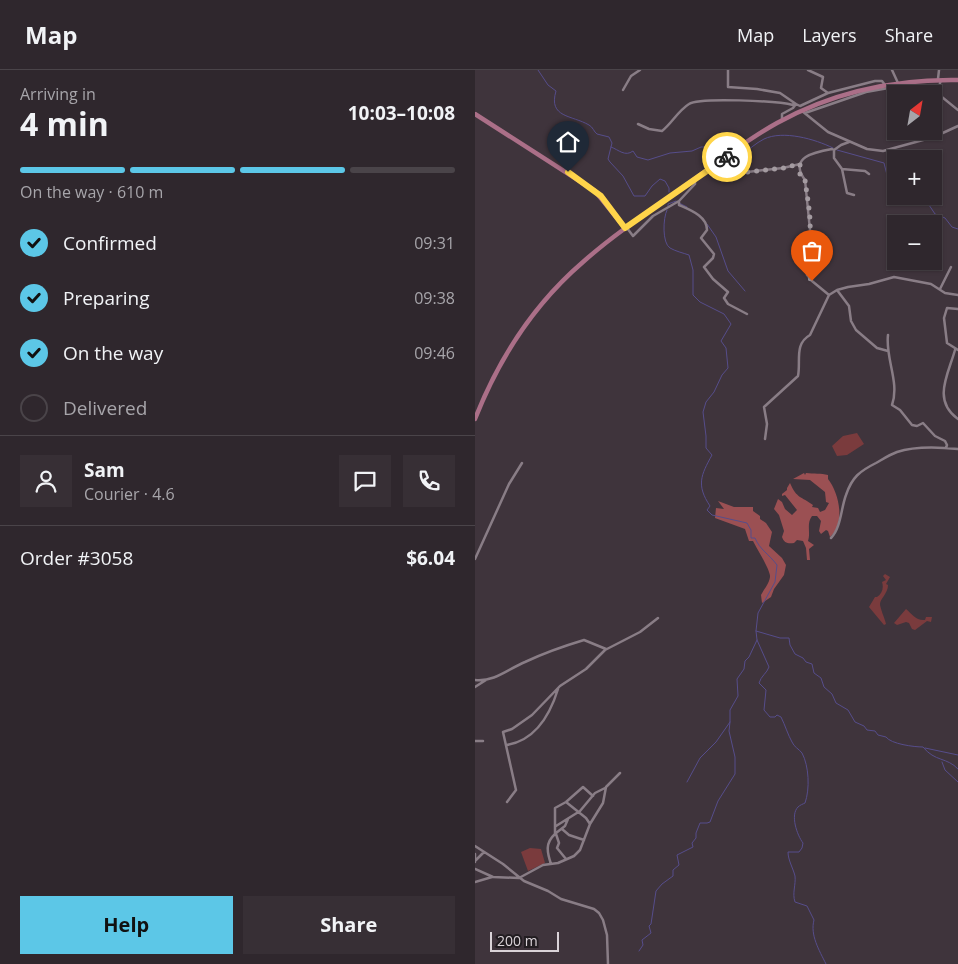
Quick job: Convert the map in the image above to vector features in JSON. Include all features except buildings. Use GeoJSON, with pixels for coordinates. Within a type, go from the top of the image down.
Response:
{"type":"FeatureCollection","features":[{"type":"Feature","properties":{"kind":"main road"},"geometry":{"type":"LineString","coordinates":[[475,419],[498,367],[529,319],[569,274],[626,228],[726,156],[782,120],[840,96],[897,83],[940,79],[958,80]]}},
{"type":"Feature","properties":{"kind":"main road"},"geometry":{"type":"LineString","coordinates":[[475,114],[595,190],[626,228]]}},
{"type":"Feature","properties":{"kind":"street"},"geometry":{"type":"LineString","coordinates":[[623,90],[631,76],[640,70]]}},
{"type":"Feature","properties":{"kind":"street"},"geometry":{"type":"LineString","coordinates":[[728,70],[728,87],[780,93],[800,106],[828,93],[875,81],[882,81],[885,85]]}},
{"type":"Feature","properties":{"kind":"street"},"geometry":{"type":"LineString","coordinates":[[808,70],[823,77],[821,88],[828,93]]}},
{"type":"Feature","properties":{"kind":"street"},"geometry":{"type":"LineString","coordinates":[[804,112],[866,92],[894,88],[897,83],[892,70]]}},
{"type":"Feature","properties":{"kind":"street"},"geometry":{"type":"LineString","coordinates":[[939,70],[940,79],[937,93],[958,110]]}},
{"type":"Feature","properties":{"kind":"street"},"geometry":{"type":"LineString","coordinates":[[638,124],[649,129],[662,131],[691,102],[756,101],[795,104]]}},
{"type":"Feature","properties":{"kind":"street"},"geometry":{"type":"LineString","coordinates":[[782,120],[782,114],[793,108],[795,104]]}},
{"type":"Feature","properties":{"kind":"street"},"geometry":{"type":"LineString","coordinates":[[804,112],[828,132],[867,149],[883,150],[934,137],[958,126]]}},
{"type":"Feature","properties":{"kind":"street"},"geometry":{"type":"LineString","coordinates":[[829,295],[807,275],[806,258],[810,230],[805,180],[800,174],[800,164],[801,161],[810,155],[834,150],[849,142]]}},
{"type":"Feature","properties":{"kind":"street"},"geometry":{"type":"LineString","coordinates":[[834,150],[834,158],[842,169],[847,193],[854,195]]}},
{"type":"Feature","properties":{"kind":"street"},"geometry":{"type":"LineString","coordinates":[[726,156],[732,158],[739,167],[747,172],[800,164]]}},
{"type":"Feature","properties":{"kind":"street"},"geometry":{"type":"LineString","coordinates":[[842,169],[869,174]]}},
{"type":"Feature","properties":{"kind":"street"},"geometry":{"type":"LineString","coordinates":[[626,228],[633,236],[653,216],[679,201],[695,184],[695,179]]}},
{"type":"Feature","properties":{"kind":"street"},"geometry":{"type":"LineString","coordinates":[[679,201],[679,205],[699,215],[707,226],[707,230],[701,238],[714,254],[713,258],[704,267],[713,279],[728,292],[724,298],[728,304],[747,314]]}},
{"type":"Feature","properties":{"kind":"street"},"geometry":{"type":"LineString","coordinates":[[940,289],[951,267]]}},
{"type":"Feature","properties":{"kind":"street"},"geometry":{"type":"LineString","coordinates":[[765,439],[767,424],[764,407],[798,376],[801,343],[810,335],[829,295],[837,290],[894,277],[931,284],[945,293],[958,295]]}},
{"type":"Feature","properties":{"kind":"street"},"geometry":{"type":"LineString","coordinates":[[837,290],[849,306],[851,322],[856,330],[877,348],[888,351]]}},
{"type":"Feature","properties":{"kind":"street"},"geometry":{"type":"LineString","coordinates":[[958,309],[947,308],[945,318],[947,343],[957,350],[944,385],[943,399],[947,410],[958,419]]}},
{"type":"Feature","properties":{"kind":"street"},"geometry":{"type":"LineString","coordinates":[[887,335],[886,346],[894,384],[892,405],[900,410],[913,425],[917,426],[923,423],[935,436],[945,440],[946,448]]}},
{"type":"Feature","properties":{"kind":"street"},"geometry":{"type":"LineString","coordinates":[[831,538],[834,535],[841,515],[847,492],[858,473],[895,453],[905,450],[957,448]]}},
{"type":"Feature","properties":{"kind":"street"},"geometry":{"type":"LineString","coordinates":[[475,559],[509,484],[522,463]]}},
{"type":"Feature","properties":{"kind":"street"},"geometry":{"type":"LineString","coordinates":[[507,802],[516,790],[503,732],[512,729],[532,715],[558,687],[586,669],[607,649],[640,632],[658,618]]}},
{"type":"Feature","properties":{"kind":"street"},"geometry":{"type":"LineString","coordinates":[[475,680],[497,677],[524,662],[584,640],[607,649]]}},
{"type":"Feature","properties":{"kind":"street"},"geometry":{"type":"LineString","coordinates":[[476,685],[487,679]]}},
{"type":"Feature","properties":{"kind":"street"},"geometry":{"type":"LineString","coordinates":[[507,745],[522,740],[536,730],[550,712],[558,687]]}},
{"type":"Feature","properties":{"kind":"street"},"geometry":{"type":"LineString","coordinates":[[475,741],[483,741]]}},
{"type":"Feature","properties":{"kind":"street"},"geometry":{"type":"LineString","coordinates":[[475,882],[493,877],[519,878],[531,873],[539,866],[556,864],[577,853],[590,824],[603,804],[605,788],[620,773]]}},
{"type":"Feature","properties":{"kind":"street"},"geometry":{"type":"LineString","coordinates":[[566,860],[557,848],[559,843],[555,834],[555,808],[566,802],[583,787],[593,796]]}},
{"type":"Feature","properties":{"kind":"street"},"geometry":{"type":"LineString","coordinates":[[555,826],[579,812],[597,792],[605,788]]}},
{"type":"Feature","properties":{"kind":"street"},"geometry":{"type":"LineString","coordinates":[[566,802],[589,821],[590,824]]}},
{"type":"Feature","properties":{"kind":"street"},"geometry":{"type":"LineString","coordinates":[[551,864],[547,845],[548,841],[562,829],[568,819]]}},
{"type":"Feature","properties":{"kind":"street"},"geometry":{"type":"LineString","coordinates":[[562,829],[569,836],[584,840]]}},
{"type":"Feature","properties":{"kind":"street"},"geometry":{"type":"LineString","coordinates":[[475,846],[503,864],[519,878],[561,899],[593,909],[599,913],[607,935],[608,964]]}},
{"type":"Feature","properties":{"kind":"street"},"geometry":{"type":"LineString","coordinates":[[476,861],[484,852]]}},
{"type":"Feature","properties":{"kind":"street"},"geometry":{"type":"LineString","coordinates":[[475,854],[476,861]]}},
{"type":"Feature","properties":{"kind":"street"},"geometry":{"type":"LineString","coordinates":[[475,869],[493,877]]}},
{"type":"Feature","properties":{"kind":"shaded area"},"geometry":{"type":"Polygon","coordinates":[[[857,433],[864,444],[847,455],[837,456],[832,446],[843,436],[857,433]]]}},
{"type":"Feature","properties":{"kind":"shaded area"},"geometry":{"type":"Polygon","coordinates":[[[804,473],[805,475],[806,473],[828,475],[838,500],[839,508],[838,524],[830,537],[828,531],[826,530],[821,534],[819,531],[821,521],[817,516],[812,516],[810,519],[808,541],[814,545],[809,549],[810,560],[807,560],[803,541],[797,540],[794,543],[787,543],[784,541],[782,537],[784,531],[779,515],[774,509],[778,499],[792,515],[797,510],[785,495],[782,496],[790,483],[797,495],[813,505],[812,507],[818,508],[820,512],[825,510],[829,503],[826,502],[825,492],[810,480],[793,479],[804,473]]]}},
{"type":"Feature","properties":{"kind":"shaded area"},"geometry":{"type":"Polygon","coordinates":[[[718,501],[734,507],[753,507],[753,511],[760,516],[760,519],[766,523],[772,532],[769,546],[782,558],[786,565],[784,575],[771,597],[762,603],[761,595],[768,584],[770,574],[753,541],[749,541],[745,529],[715,518],[716,508],[724,509],[718,501]]]}},
{"type":"Feature","properties":{"kind":"shaded area"},"geometry":{"type":"Polygon","coordinates":[[[885,574],[890,577],[886,584],[888,585],[887,591],[880,604],[886,624],[884,625],[869,607],[875,597],[881,593],[882,582],[886,580],[883,576],[885,574]]]}},
{"type":"Feature","properties":{"kind":"shaded area"},"geometry":{"type":"Polygon","coordinates":[[[906,609],[919,619],[925,620],[926,617],[932,617],[931,622],[927,621],[915,630],[906,622],[897,625],[894,623],[906,609]]]}},
{"type":"Feature","properties":{"kind":"shaded area"},"geometry":{"type":"Polygon","coordinates":[[[530,848],[541,849],[545,863],[528,871],[521,852],[530,848]]]}},
{"type":"Feature","properties":{"kind":"waterway"},"geometry":{"type":"LineString","coordinates":[[538,70],[548,85],[556,91],[554,100],[558,111],[589,125],[597,134],[609,137],[612,143],[608,159],[623,176],[634,196],[645,196],[660,179],[665,181],[669,192]]}},
{"type":"Feature","properties":{"kind":"waterway"},"geometry":{"type":"LineString","coordinates":[[737,153],[741,156],[764,139],[780,135],[808,139],[833,148]]}},
{"type":"Feature","properties":{"kind":"waterway"},"geometry":{"type":"LineString","coordinates":[[611,147],[625,153],[633,151],[637,157],[648,160],[670,153],[692,151],[725,139],[733,147]]}},
{"type":"Feature","properties":{"kind":"waterway"},"geometry":{"type":"LineString","coordinates":[[837,150],[884,163],[887,175]]}},
{"type":"Feature","properties":{"kind":"waterway"},"geometry":{"type":"LineString","coordinates":[[668,206],[668,204],[676,201]]}},
{"type":"Feature","properties":{"kind":"waterway"},"geometry":{"type":"LineString","coordinates":[[679,203],[687,207]]}},
{"type":"Feature","properties":{"kind":"waterway"},"geometry":{"type":"LineString","coordinates":[[929,205],[935,214],[945,218],[952,227],[958,229]]}},
{"type":"Feature","properties":{"kind":"waterway"},"geometry":{"type":"LineString","coordinates":[[667,210],[664,236],[670,248],[689,255],[693,270],[693,295],[700,302],[724,314],[731,324],[721,341],[726,348],[728,368],[706,402],[703,412],[706,448],[712,455],[703,474],[702,486],[710,506],[707,510],[712,515],[747,523],[751,530],[751,538],[755,538],[759,546],[777,565],[775,582],[758,613],[757,640],[769,667],[759,683],[766,690],[764,710],[770,717],[777,715],[781,717],[793,744],[802,753],[806,764],[808,778],[807,797],[805,803],[798,807],[794,820],[803,843],[799,852],[788,852],[788,855],[795,876],[795,902],[807,906],[814,920],[813,931],[816,942],[826,964]]}},
{"type":"Feature","properties":{"kind":"waterway"},"geometry":{"type":"LineString","coordinates":[[707,224],[716,237],[728,271],[745,291]]}},
{"type":"Feature","properties":{"kind":"waterway"},"geometry":{"type":"LineString","coordinates":[[756,631],[780,638],[789,638],[790,645],[795,654],[812,664],[814,673],[821,678],[824,687],[832,694],[836,703],[848,710],[855,722],[893,742],[923,747],[927,752],[954,765],[958,769]]}},
{"type":"Feature","properties":{"kind":"waterway"},"geometry":{"type":"LineString","coordinates":[[687,782],[700,758],[716,742],[730,722],[730,710],[738,696],[737,679],[744,669],[745,661],[757,640]]}},
{"type":"Feature","properties":{"kind":"waterway"},"geometry":{"type":"LineString","coordinates":[[639,951],[643,945],[642,940],[651,933],[649,926],[651,924],[656,891],[673,876],[673,870],[679,865],[677,855],[693,847],[692,843],[696,838],[700,823],[710,822],[718,801],[735,774],[735,757],[729,731],[730,722]]}},
{"type":"Feature","properties":{"kind":"waterway"},"geometry":{"type":"LineString","coordinates":[[925,748],[958,755]]}},
{"type":"Feature","properties":{"kind":"waterway"},"geometry":{"type":"LineString","coordinates":[[942,762],[945,770],[958,782]]}},
{"type":"Feature","properties":{"kind":"way so far"},"geometry":{"type":"LineString","coordinates":[[727,157],[732,158],[739,167],[747,172],[759,172],[800,164],[800,174],[805,180],[810,230],[806,258],[807,275],[812,281]]}},
{"type":"Feature","properties":{"kind":"route"},"geometry":{"type":"LineString","coordinates":[[568,172],[595,190],[625,228],[727,157]]}}]}
